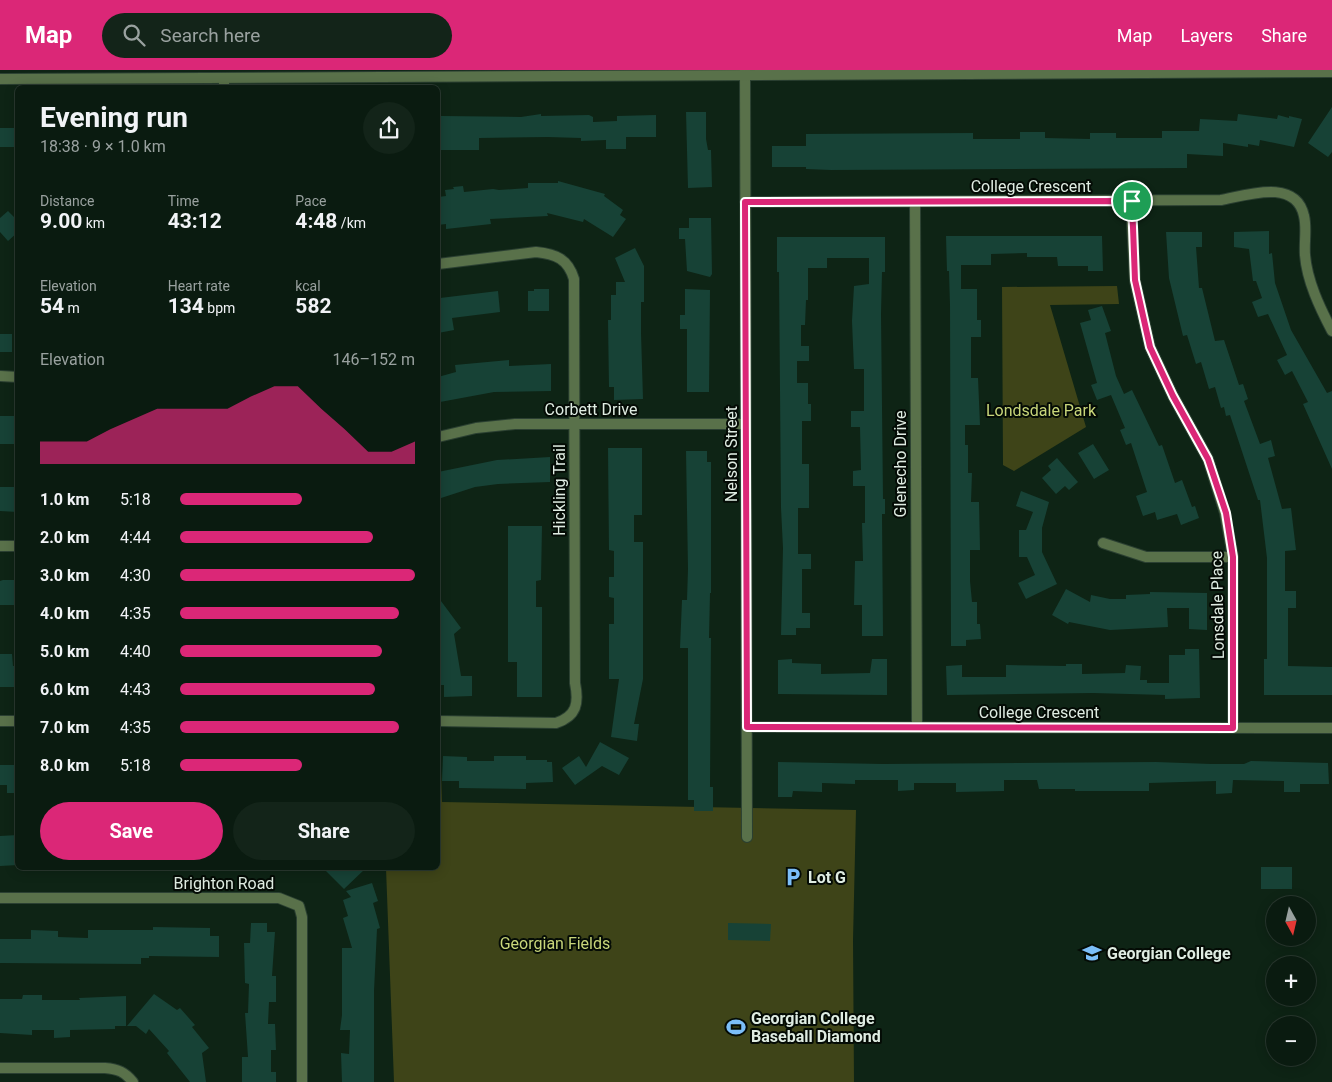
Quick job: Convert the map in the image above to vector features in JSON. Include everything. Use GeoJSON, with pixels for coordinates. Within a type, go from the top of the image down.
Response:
{"type":"FeatureCollection","features":[{"type":"Feature","properties":{"kind":"street"},"geometry":{"type":"LineString","coordinates":[[0,79],[224,83],[745,72],[1332,72]]}},
{"type":"Feature","properties":{"kind":"street","name":"Nelson Street"},"geometry":{"type":"LineString","coordinates":[[745,72],[747,837]]}},
{"type":"Feature","properties":{"kind":"street","name":"College Crescent"},"geometry":{"type":"LineString","coordinates":[[745,202],[1221,200],[1276,192],[1289,194],[1298,201],[1302,208],[1305,218],[1305,255],[1310,278],[1332,331]]}},
{"type":"Feature","properties":{"kind":"street","name":"Lonsdale Place"},"geometry":{"type":"LineString","coordinates":[[1132,201],[1135,280],[1146,332],[1160,370],[1208,459],[1226,513],[1233,557],[1233,728]]}},
{"type":"Feature","properties":{"kind":"street","name":"Glenecho Drive"},"geometry":{"type":"LineString","coordinates":[[915,202],[917,727]]}},
{"type":"Feature","properties":{"kind":"street","name":"Hickling Trail"},"geometry":{"type":"LineString","coordinates":[[440,264],[536,252],[551,253],[567,263],[574,279],[575,683],[578,700],[577,706],[568,718],[556,723],[440,721]]}},
{"type":"Feature","properties":{"kind":"street"},"geometry":{"type":"LineString","coordinates":[[0,376],[15,376]]}},
{"type":"Feature","properties":{"kind":"street","name":"Corbett Drive"},"geometry":{"type":"LineString","coordinates":[[440,437],[494,425],[746,424]]}},
{"type":"Feature","properties":{"kind":"street"},"geometry":{"type":"LineString","coordinates":[[1104,543],[1146,557],[1233,557]]}},
{"type":"Feature","properties":{"kind":"street"},"geometry":{"type":"LineString","coordinates":[[0,546],[15,546]]}},
{"type":"Feature","properties":{"kind":"street"},"geometry":{"type":"LineString","coordinates":[[0,720],[15,720]]}},
{"type":"Feature","properties":{"kind":"street","name":"College Crescent"},"geometry":{"type":"LineString","coordinates":[[747,727],[1332,728]]}},
{"type":"Feature","properties":{"kind":"street","name":"Brighton Road"},"geometry":{"type":"LineString","coordinates":[[0,898],[279,898],[299,906],[302,917],[302,1082]]}},
{"type":"Feature","properties":{"kind":"street"},"geometry":{"type":"LineString","coordinates":[[0,1068],[117,1069],[127,1074],[133,1082]]}},
{"type":"Feature","properties":{"kind":"green space","name":"Londsdale Park"},"geometry":{"type":"Polygon","coordinates":[[[1117,286],[1119,304],[1050,305],[1086,427],[1014,471],[1003,465],[1002,287],[1117,286]]]}},
{"type":"Feature","properties":{"kind":"green space","name":"Georgian Fields"},"geometry":{"type":"Polygon","coordinates":[[[440,740],[442,802],[856,810],[853,940],[854,1082],[394,1082],[386,870],[440,870],[440,740]]]}},
{"type":"Feature","properties":{"kind":"building"},"geometry":{"type":"Polygon","coordinates":[[[1332,107],[1332,152],[1328,157],[1308,143],[1332,107]]]}},
{"type":"Feature","properties":{"kind":"building"},"geometry":{"type":"Polygon","coordinates":[[[686,112],[706,112],[706,139],[708,150],[711,150],[712,187],[688,188],[686,112]]]}},
{"type":"Feature","properties":{"kind":"building"},"geometry":{"type":"Polygon","coordinates":[[[541,114],[541,116],[589,115],[593,117],[593,122],[617,121],[617,116],[656,115],[656,137],[626,137],[626,149],[606,149],[606,140],[581,141],[581,138],[548,137],[479,138],[479,150],[440,150],[441,116],[521,117],[541,114]]]}},
{"type":"Feature","properties":{"kind":"building"},"geometry":{"type":"Polygon","coordinates":[[[1238,114],[1277,119],[1278,115],[1302,119],[1294,147],[1260,140],[1259,146],[1248,144],[1248,147],[1223,143],[1223,156],[1187,154],[1187,168],[831,170],[806,169],[806,167],[772,167],[772,146],[806,146],[806,134],[973,133],[973,139],[1020,139],[1020,132],[1045,132],[1045,138],[1090,139],[1090,133],[1116,133],[1116,138],[1162,138],[1162,131],[1199,131],[1200,119],[1237,121],[1238,114]]]}},
{"type":"Feature","properties":{"kind":"building"},"geometry":{"type":"Polygon","coordinates":[[[0,128],[15,128],[15,147],[0,147],[0,128]]]}},
{"type":"Feature","properties":{"kind":"building"},"geometry":{"type":"Polygon","coordinates":[[[558,181],[605,194],[604,196],[623,210],[620,215],[626,219],[613,237],[584,219],[583,222],[547,213],[548,216],[490,219],[491,224],[446,229],[446,224],[440,225],[440,197],[446,196],[445,190],[454,189],[453,187],[463,186],[464,192],[528,188],[528,183],[558,183],[558,181]]]}},
{"type":"Feature","properties":{"kind":"building"},"geometry":{"type":"Polygon","coordinates":[[[8,211],[15,218],[15,235],[8,241],[0,232],[0,218],[8,211]]]}},
{"type":"Feature","properties":{"kind":"building"},"geometry":{"type":"Polygon","coordinates":[[[689,218],[711,218],[712,274],[710,277],[687,271],[685,239],[679,239],[679,228],[689,228],[689,218]]]}},
{"type":"Feature","properties":{"kind":"building"},"geometry":{"type":"Polygon","coordinates":[[[1269,231],[1269,254],[1272,253],[1275,283],[1291,330],[1327,393],[1332,391],[1332,469],[1303,404],[1308,402],[1292,371],[1285,375],[1277,360],[1287,355],[1268,314],[1258,317],[1252,302],[1262,298],[1256,281],[1253,281],[1249,249],[1234,247],[1234,232],[1269,231]]]}},
{"type":"Feature","properties":{"kind":"building"},"geometry":{"type":"Polygon","coordinates":[[[1166,232],[1202,232],[1202,247],[1196,247],[1199,288],[1202,288],[1215,341],[1224,340],[1239,385],[1243,384],[1248,399],[1244,401],[1260,444],[1271,440],[1275,456],[1268,458],[1282,509],[1291,508],[1296,550],[1285,551],[1285,591],[1296,591],[1296,608],[1288,608],[1288,666],[1332,667],[1332,695],[1264,695],[1264,659],[1267,659],[1267,558],[1260,500],[1258,500],[1230,415],[1226,416],[1224,407],[1221,408],[1215,387],[1209,389],[1201,362],[1196,364],[1187,335],[1183,336],[1169,278],[1166,232]]]}},
{"type":"Feature","properties":{"kind":"building"},"geometry":{"type":"Polygon","coordinates":[[[946,236],[1102,236],[1103,271],[1088,271],[1088,266],[1058,266],[1057,257],[1027,257],[1027,253],[991,254],[991,265],[961,265],[961,289],[977,289],[977,320],[981,320],[981,337],[971,337],[971,378],[978,378],[980,425],[965,425],[965,445],[968,445],[968,473],[972,473],[971,502],[979,502],[980,550],[970,550],[970,581],[972,602],[977,602],[977,624],[980,624],[981,639],[966,640],[966,646],[951,646],[950,305],[946,236]]]}},
{"type":"Feature","properties":{"kind":"building"},"geometry":{"type":"Polygon","coordinates":[[[777,237],[885,237],[885,272],[882,272],[881,314],[883,499],[885,499],[885,514],[882,514],[883,636],[862,636],[862,605],[854,605],[855,561],[863,561],[862,523],[865,523],[865,486],[853,486],[853,471],[861,470],[860,427],[851,427],[851,411],[864,411],[864,369],[854,369],[852,321],[854,286],[869,284],[869,258],[827,258],[827,268],[808,268],[808,300],[806,300],[805,325],[801,325],[801,346],[809,346],[809,361],[797,361],[797,383],[808,383],[808,404],[811,404],[811,421],[802,421],[802,464],[809,464],[809,508],[798,508],[798,554],[811,554],[811,569],[802,569],[802,613],[810,613],[810,628],[796,628],[796,635],[781,635],[783,548],[777,237]]]}},
{"type":"Feature","properties":{"kind":"building"},"geometry":{"type":"Polygon","coordinates":[[[635,248],[644,266],[644,302],[641,302],[643,399],[614,400],[614,387],[609,387],[608,320],[611,320],[611,295],[616,295],[616,282],[625,282],[615,258],[635,248]]]}},
{"type":"Feature","properties":{"kind":"building"},"geometry":{"type":"Polygon","coordinates":[[[534,289],[549,289],[549,311],[528,311],[528,291],[534,291],[534,289]]]}},
{"type":"Feature","properties":{"kind":"building"},"geometry":{"type":"Polygon","coordinates":[[[685,289],[710,290],[709,392],[687,392],[687,329],[680,329],[680,315],[685,315],[685,289]]]}},
{"type":"Feature","properties":{"kind":"building"},"geometry":{"type":"Polygon","coordinates":[[[498,291],[500,312],[452,318],[454,330],[440,333],[440,298],[498,291]]]}},
{"type":"Feature","properties":{"kind":"building"},"geometry":{"type":"Polygon","coordinates":[[[1102,306],[1111,331],[1105,333],[1116,376],[1124,394],[1132,390],[1159,446],[1162,445],[1175,483],[1182,480],[1192,507],[1195,506],[1199,518],[1181,525],[1177,514],[1157,520],[1155,512],[1143,516],[1136,496],[1147,492],[1131,443],[1126,445],[1120,430],[1125,428],[1111,395],[1097,400],[1091,385],[1097,383],[1080,323],[1091,320],[1088,310],[1102,306]]]}},
{"type":"Feature","properties":{"kind":"building"},"geometry":{"type":"Polygon","coordinates":[[[0,334],[12,334],[12,352],[0,352],[0,334]]]}},
{"type":"Feature","properties":{"kind":"building"},"geometry":{"type":"Polygon","coordinates":[[[509,360],[509,366],[551,364],[551,391],[494,392],[440,402],[440,376],[456,372],[455,365],[509,360]]]}},
{"type":"Feature","properties":{"kind":"building"},"geometry":{"type":"Polygon","coordinates":[[[0,416],[15,416],[15,444],[0,444],[0,416]]]}},
{"type":"Feature","properties":{"kind":"building"},"geometry":{"type":"Polygon","coordinates":[[[1093,444],[1109,470],[1094,479],[1078,453],[1093,444]]]}},
{"type":"Feature","properties":{"kind":"building"},"geometry":{"type":"Polygon","coordinates":[[[608,448],[642,448],[642,515],[634,515],[634,542],[643,542],[643,679],[634,724],[639,724],[637,741],[611,737],[619,679],[609,679],[609,624],[614,624],[614,598],[609,597],[609,577],[614,577],[614,551],[609,550],[608,448]]]}},
{"type":"Feature","properties":{"kind":"building"},"geometry":{"type":"Polygon","coordinates":[[[686,451],[707,451],[707,462],[711,462],[709,638],[711,638],[710,787],[713,787],[713,811],[694,811],[694,800],[688,800],[688,648],[680,648],[682,600],[687,600],[688,569],[686,451]]]}},
{"type":"Feature","properties":{"kind":"building"},"geometry":{"type":"Polygon","coordinates":[[[550,457],[550,482],[475,487],[440,498],[440,472],[497,460],[550,457]]]}},
{"type":"Feature","properties":{"kind":"building"},"geometry":{"type":"Polygon","coordinates":[[[1057,458],[1078,482],[1069,490],[1065,486],[1056,494],[1042,478],[1051,470],[1048,466],[1057,458]]]}},
{"type":"Feature","properties":{"kind":"building"},"geometry":{"type":"Polygon","coordinates":[[[0,487],[15,487],[15,512],[0,511],[0,487]]]}},
{"type":"Feature","properties":{"kind":"building"},"geometry":{"type":"Polygon","coordinates":[[[1021,491],[1049,502],[1042,528],[1042,552],[1057,584],[1026,599],[1018,583],[1035,575],[1027,557],[1019,557],[1019,530],[1026,530],[1033,512],[1016,506],[1021,491]]]}},
{"type":"Feature","properties":{"kind":"building"},"geometry":{"type":"Polygon","coordinates":[[[508,526],[542,526],[541,580],[536,581],[536,607],[542,607],[542,697],[517,697],[517,662],[508,662],[508,526]]]}},
{"type":"Feature","properties":{"kind":"building"},"geometry":{"type":"Polygon","coordinates":[[[15,580],[15,605],[0,605],[0,581],[15,580]]]}},
{"type":"Feature","properties":{"kind":"building"},"geometry":{"type":"Polygon","coordinates":[[[1066,589],[1090,602],[1091,595],[1110,599],[1126,599],[1126,595],[1150,594],[1150,592],[1207,593],[1207,630],[1189,629],[1189,608],[1167,608],[1168,627],[1110,630],[1069,622],[1068,624],[1052,615],[1066,589]]]}},
{"type":"Feature","properties":{"kind":"building"},"geometry":{"type":"Polygon","coordinates":[[[440,600],[461,628],[454,634],[461,676],[472,676],[472,696],[444,697],[444,685],[441,685],[440,600]]]}},
{"type":"Feature","properties":{"kind":"building"},"geometry":{"type":"Polygon","coordinates":[[[1185,649],[1199,649],[1200,698],[1165,699],[1165,695],[1093,693],[947,695],[946,666],[962,665],[962,677],[1006,677],[1006,665],[1066,666],[1066,664],[1082,664],[1082,674],[1125,673],[1126,665],[1141,666],[1140,680],[1147,680],[1147,683],[1169,683],[1169,655],[1185,655],[1185,649]]]}},
{"type":"Feature","properties":{"kind":"building"},"geometry":{"type":"Polygon","coordinates":[[[0,654],[12,654],[13,666],[15,666],[15,687],[0,687],[0,654]]]}},
{"type":"Feature","properties":{"kind":"building"},"geometry":{"type":"Polygon","coordinates":[[[792,659],[792,663],[821,664],[821,674],[870,673],[872,659],[887,659],[887,695],[778,694],[778,660],[792,659]]]}},
{"type":"Feature","properties":{"kind":"building"},"geometry":{"type":"Polygon","coordinates":[[[600,742],[629,758],[619,775],[602,766],[575,785],[562,768],[579,756],[586,767],[600,742]]]}},
{"type":"Feature","properties":{"kind":"building"},"geometry":{"type":"Polygon","coordinates":[[[443,756],[467,757],[467,761],[494,761],[494,756],[526,756],[526,760],[547,760],[547,762],[552,762],[553,782],[526,783],[526,789],[459,788],[459,781],[442,781],[443,756]]]}},
{"type":"Feature","properties":{"kind":"building"},"geometry":{"type":"Polygon","coordinates":[[[1251,761],[1328,763],[1329,784],[1300,784],[1300,792],[1284,792],[1284,781],[1233,780],[1232,793],[1216,794],[1216,781],[1149,783],[1149,791],[1075,791],[1075,789],[1039,789],[1037,780],[1004,780],[1004,791],[956,792],[956,783],[914,783],[914,790],[898,791],[898,780],[855,780],[855,784],[822,783],[822,792],[793,791],[792,797],[778,797],[778,762],[883,764],[1156,762],[1244,764],[1251,761]]]}},
{"type":"Feature","properties":{"kind":"building"},"geometry":{"type":"Polygon","coordinates":[[[0,765],[15,765],[15,793],[7,793],[7,785],[0,785],[0,765]]]}},
{"type":"Feature","properties":{"kind":"building"},"geometry":{"type":"Polygon","coordinates":[[[15,835],[15,865],[0,866],[0,836],[15,835]]]}},
{"type":"Feature","properties":{"kind":"building"},"geometry":{"type":"Polygon","coordinates":[[[1261,867],[1292,867],[1292,889],[1261,889],[1261,867]]]}},
{"type":"Feature","properties":{"kind":"building"},"geometry":{"type":"Polygon","coordinates":[[[325,870],[364,870],[344,889],[325,870]]]}},
{"type":"Feature","properties":{"kind":"building"},"geometry":{"type":"Polygon","coordinates":[[[372,883],[378,901],[373,903],[380,928],[377,929],[374,991],[374,1082],[342,1082],[341,1053],[349,1054],[350,1030],[340,1030],[342,1015],[342,948],[352,948],[343,918],[348,916],[343,900],[351,897],[346,891],[372,883]]]}},
{"type":"Feature","properties":{"kind":"building"},"geometry":{"type":"Polygon","coordinates":[[[251,923],[267,923],[267,932],[275,932],[272,976],[276,976],[276,1002],[269,1002],[268,1024],[275,1024],[276,1050],[271,1050],[271,1072],[276,1072],[276,1082],[242,1082],[242,1057],[248,1057],[245,1013],[248,1013],[249,984],[245,983],[244,943],[250,943],[251,923]]]}},
{"type":"Feature","properties":{"kind":"building"},"geometry":{"type":"Polygon","coordinates":[[[728,923],[771,924],[770,941],[728,940],[728,923]]]}},
{"type":"Feature","properties":{"kind":"building"},"geometry":{"type":"Polygon","coordinates":[[[153,927],[210,928],[210,936],[219,936],[219,957],[149,956],[149,958],[141,958],[141,964],[0,963],[0,939],[31,939],[31,930],[58,931],[58,937],[88,938],[88,930],[153,930],[153,927]]]}},
{"type":"Feature","properties":{"kind":"building"},"geometry":{"type":"Polygon","coordinates":[[[154,994],[177,1010],[180,1008],[195,1025],[192,1027],[209,1048],[202,1053],[206,1082],[190,1082],[167,1053],[169,1051],[149,1029],[146,1034],[136,1026],[127,1026],[154,994]]]}},
{"type":"Feature","properties":{"kind":"building"},"geometry":{"type":"Polygon","coordinates":[[[23,995],[42,995],[42,1000],[80,1000],[79,998],[126,996],[126,1026],[115,1026],[115,1029],[70,1030],[70,1037],[54,1038],[54,1030],[32,1030],[32,1035],[0,1033],[0,999],[22,999],[23,995]]]}},
{"type":"Feature","properties":{"kind":"place","name":"Lot G"},"geometry":{"type":"Point","coordinates":[793,877]}},
{"type":"Feature","properties":{"kind":"place","name":"Georgian College"},"geometry":{"type":"Point","coordinates":[1092,953]}},
{"type":"Feature","properties":{"kind":"place","name":"Georgian College Baseball Diamond"},"geometry":{"type":"Point","coordinates":[736,1027]}},
{"type":"Feature","properties":{"kind":"route"},"geometry":{"type":"LineString","coordinates":[[1132,201],[1135,280],[1150,347],[1173,396],[1208,459],[1226,513],[1233,557],[1233,728],[747,727],[745,202],[1132,201]]}}]}
